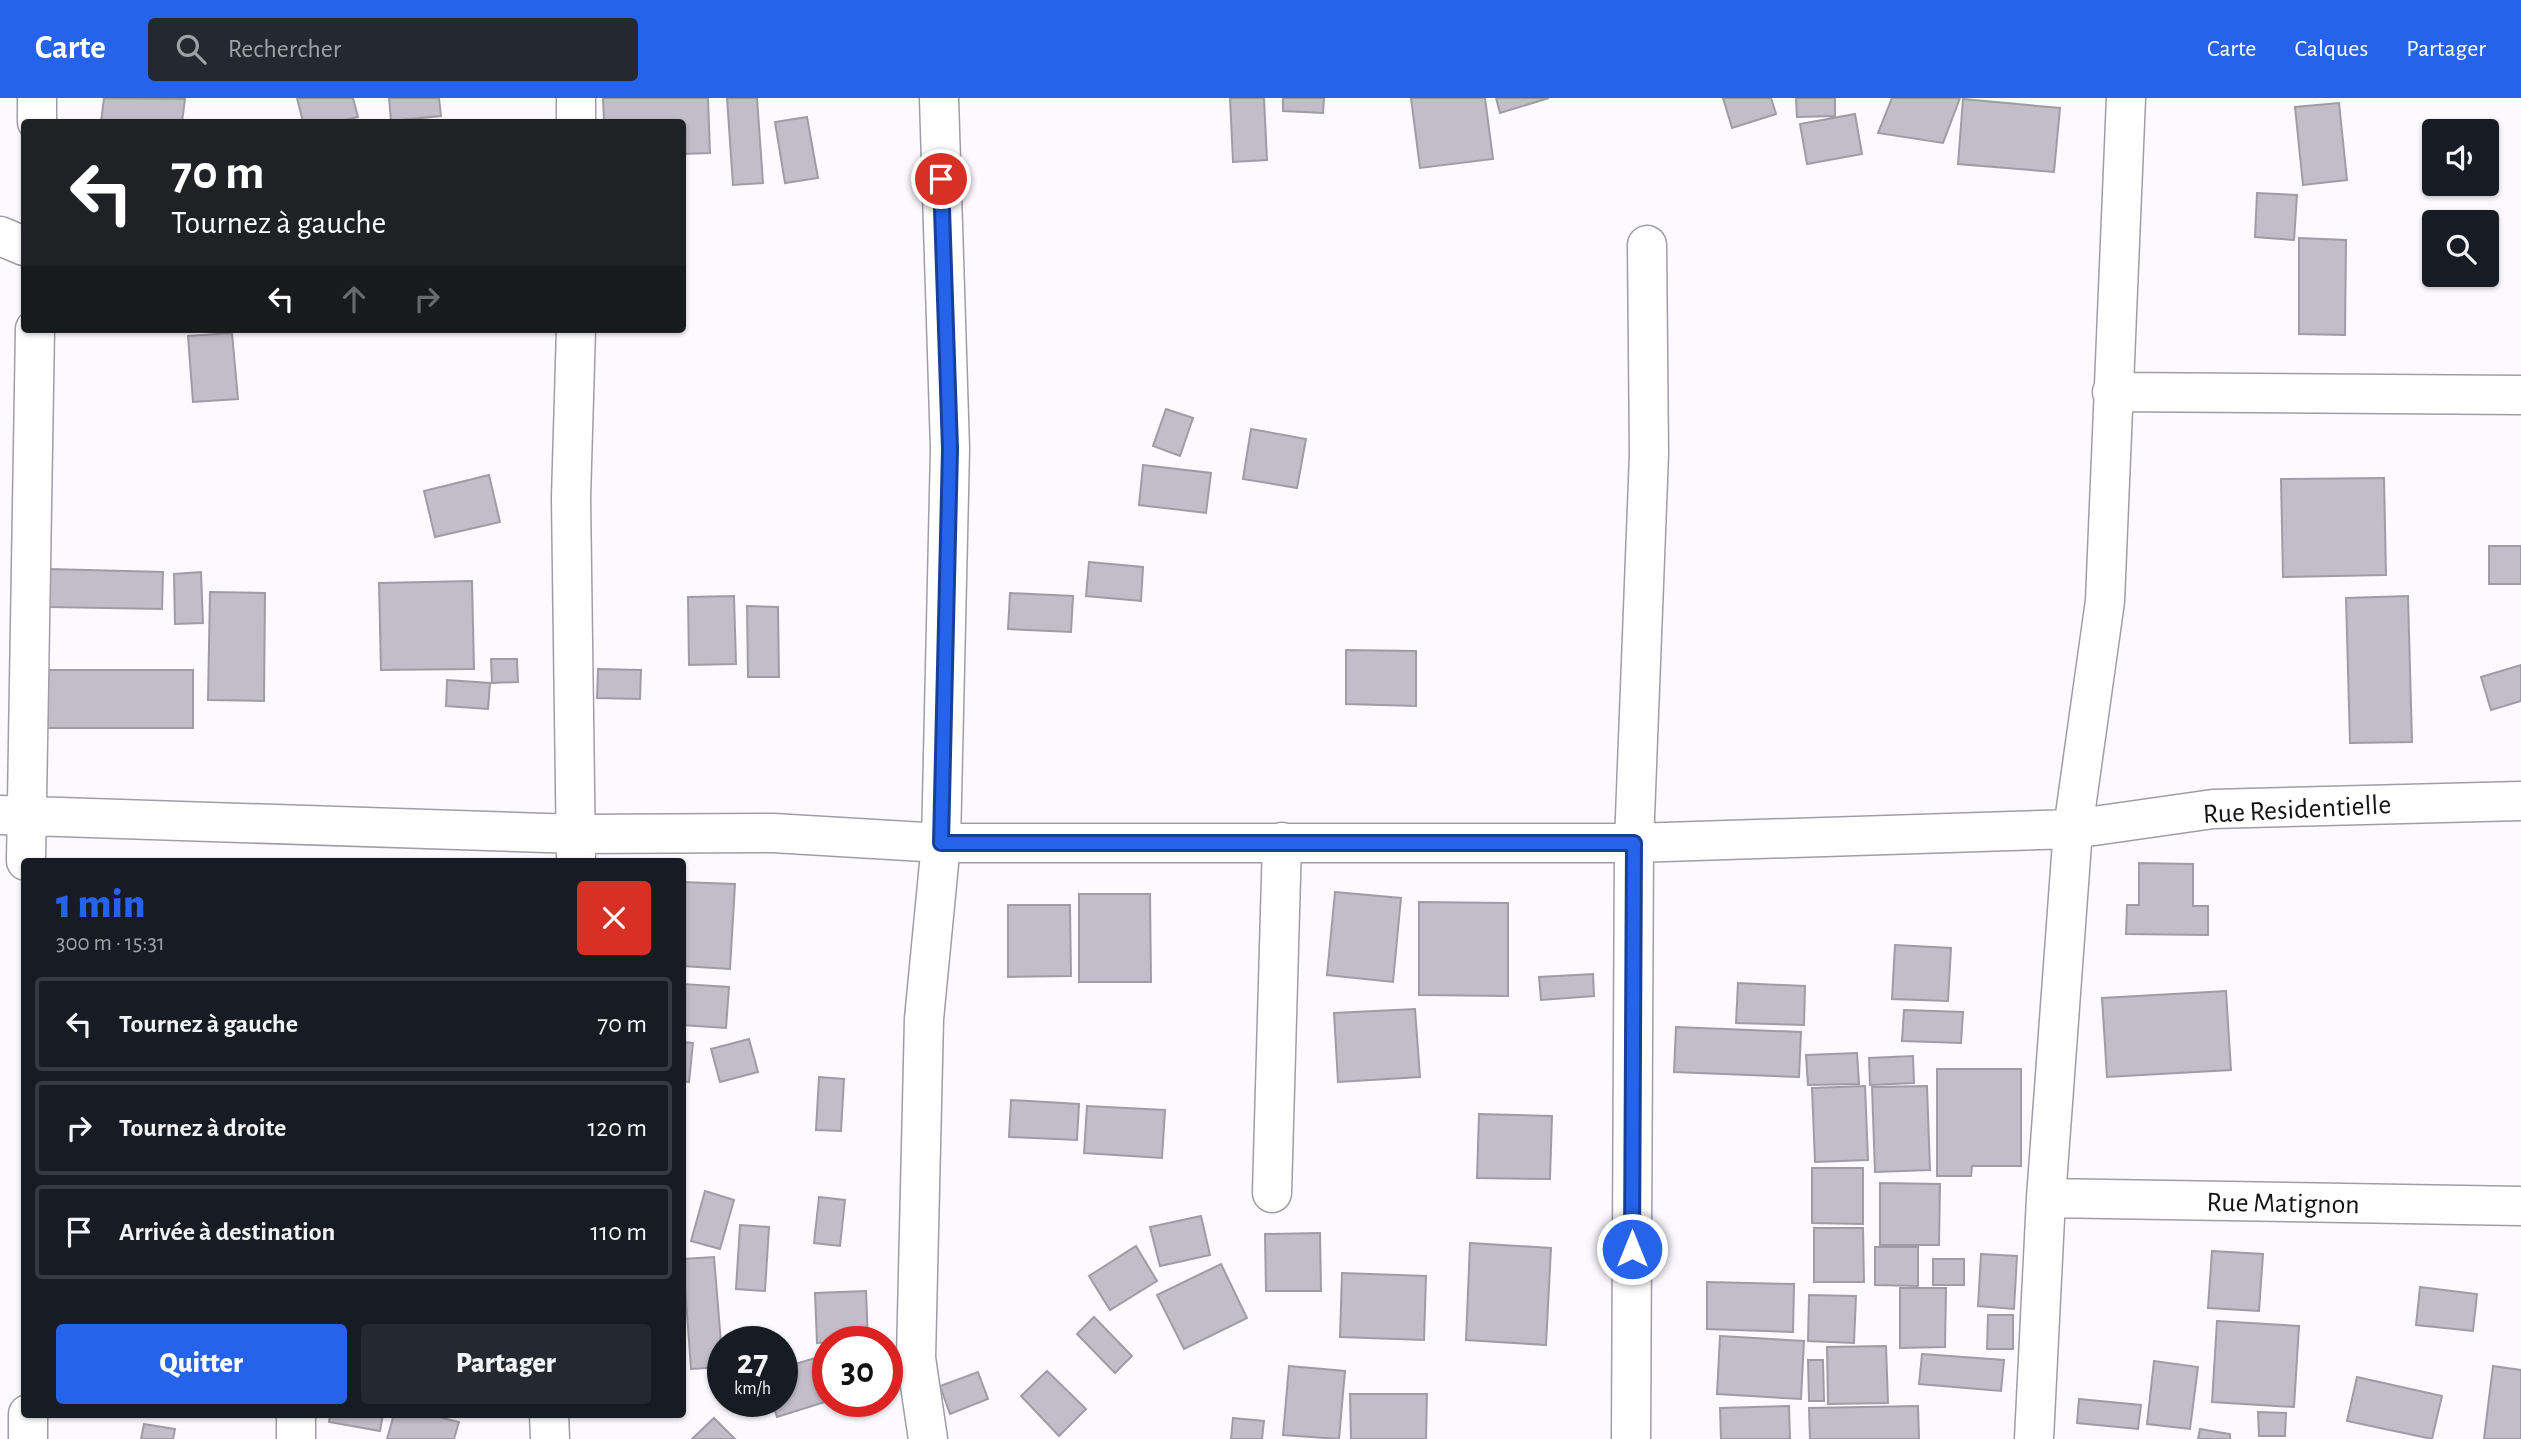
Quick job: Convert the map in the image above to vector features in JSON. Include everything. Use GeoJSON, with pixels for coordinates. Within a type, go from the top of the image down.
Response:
{"type":"FeatureCollection","features":[{"type":"Feature","properties":{"kind":"street"},"geometry":{"type":"LineString","coordinates":[[37,98],[37,119]]}},
{"type":"Feature","properties":{"kind":"street"},"geometry":{"type":"LineString","coordinates":[[576,98],[576,119]]}},
{"type":"Feature","properties":{"kind":"street"},"geometry":{"type":"LineString","coordinates":[[928,1439],[916,1358],[924,1019],[941,843],[950,449],[939,98]]}},
{"type":"Feature","properties":{"kind":"street"},"geometry":{"type":"LineString","coordinates":[[2034,1439],[2046,1198],[2073,829],[2105,601],[2126,98]]}},
{"type":"Feature","properties":{"kind":"street"},"geometry":{"type":"LineString","coordinates":[[0,236],[21,245]]}},
{"type":"Feature","properties":{"kind":"street"},"geometry":{"type":"LineString","coordinates":[[1631,1439],[1634,843],[1649,454],[1647,244]]}},
{"type":"Feature","properties":{"kind":"street"},"geometry":{"type":"LineString","coordinates":[[25,858],[13,816],[35,333]]}},
{"type":"Feature","properties":{"kind":"street"},"geometry":{"type":"LineString","coordinates":[[576,333],[571,498],[577,848]]}},
{"type":"Feature","properties":{"kind":"street"},"geometry":{"type":"LineString","coordinates":[[2112,392],[2521,395]]}},
{"type":"Feature","properties":{"kind":"street","name":"Rue Residentielle"},"geometry":{"type":"LineString","coordinates":[[13,816],[577,848],[773,833],[941,843],[1634,843],[2073,829],[2213,809],[2521,801]]}},
{"type":"Feature","properties":{"kind":"street"},"geometry":{"type":"LineString","coordinates":[[1272,1193],[1282,842]]}},
{"type":"Feature","properties":{"kind":"street","name":"Rue Matignon"},"geometry":{"type":"LineString","coordinates":[[2046,1198],[2521,1206]]}},
{"type":"Feature","properties":{"kind":"street"},"geometry":{"type":"LineString","coordinates":[[296,1418],[296,1439]]}},
{"type":"Feature","properties":{"kind":"street"},"geometry":{"type":"LineString","coordinates":[[549,1418],[550,1439]]}},
{"type":"Feature","properties":{"kind":"building"},"geometry":{"type":"Polygon","coordinates":[[[104,98],[185,99],[182,119],[101,119],[104,98]]]}},
{"type":"Feature","properties":{"kind":"building"},"geometry":{"type":"Polygon","coordinates":[[[297,98],[353,98],[358,117],[349,119],[302,119],[297,98]]]}},
{"type":"Feature","properties":{"kind":"building"},"geometry":{"type":"Polygon","coordinates":[[[389,98],[439,98],[441,116],[391,119],[389,98]]]}},
{"type":"Feature","properties":{"kind":"building"},"geometry":{"type":"Polygon","coordinates":[[[603,98],[708,98],[710,153],[686,154],[686,119],[604,119],[603,98]]]}},
{"type":"Feature","properties":{"kind":"building"},"geometry":{"type":"Polygon","coordinates":[[[727,98],[757,98],[763,183],[733,185],[727,98]]]}},
{"type":"Feature","properties":{"kind":"building"},"geometry":{"type":"Polygon","coordinates":[[[1230,98],[1264,98],[1267,160],[1233,162],[1230,98]]]}},
{"type":"Feature","properties":{"kind":"building"},"geometry":{"type":"Polygon","coordinates":[[[1283,98],[1324,98],[1323,113],[1283,111],[1283,98]]]}},
{"type":"Feature","properties":{"kind":"building"},"geometry":{"type":"Polygon","coordinates":[[[1411,98],[1485,98],[1493,159],[1420,168],[1411,98]]]}},
{"type":"Feature","properties":{"kind":"building"},"geometry":{"type":"Polygon","coordinates":[[[1496,98],[1549,98],[1500,113],[1496,98]]]}},
{"type":"Feature","properties":{"kind":"building"},"geometry":{"type":"Polygon","coordinates":[[[1723,98],[1771,98],[1776,114],[1732,128],[1723,98]]]}},
{"type":"Feature","properties":{"kind":"building"},"geometry":{"type":"Polygon","coordinates":[[[1796,98],[1835,98],[1835,116],[1797,117],[1796,98]]]}},
{"type":"Feature","properties":{"kind":"building"},"geometry":{"type":"Polygon","coordinates":[[[1892,98],[1960,98],[1943,143],[1878,133],[1892,98]]]}},
{"type":"Feature","properties":{"kind":"building"},"geometry":{"type":"Polygon","coordinates":[[[1963,99],[2060,108],[2054,172],[1958,164],[1963,99]]]}},
{"type":"Feature","properties":{"kind":"building"},"geometry":{"type":"Polygon","coordinates":[[[2339,103],[2347,180],[2303,185],[2295,107],[2339,103]]]}},
{"type":"Feature","properties":{"kind":"building"},"geometry":{"type":"Polygon","coordinates":[[[1855,114],[1862,154],[1807,164],[1800,124],[1855,114]]]}},
{"type":"Feature","properties":{"kind":"building"},"geometry":{"type":"Polygon","coordinates":[[[807,117],[818,178],[785,183],[775,122],[807,117]]]}},
{"type":"Feature","properties":{"kind":"building"},"geometry":{"type":"Polygon","coordinates":[[[2257,193],[2297,195],[2294,240],[2255,237],[2257,193]]]}},
{"type":"Feature","properties":{"kind":"building"},"geometry":{"type":"Polygon","coordinates":[[[2299,238],[2346,240],[2345,335],[2299,334],[2299,238]]]}},
{"type":"Feature","properties":{"kind":"building"},"geometry":{"type":"Polygon","coordinates":[[[232,333],[238,399],[193,402],[188,336],[232,333]]]}},
{"type":"Feature","properties":{"kind":"building"},"geometry":{"type":"Polygon","coordinates":[[[1166,409],[1193,418],[1180,456],[1153,446],[1166,409]]]}},
{"type":"Feature","properties":{"kind":"building"},"geometry":{"type":"Polygon","coordinates":[[[1251,429],[1306,439],[1297,488],[1243,479],[1251,429]]]}},
{"type":"Feature","properties":{"kind":"building"},"geometry":{"type":"Polygon","coordinates":[[[1143,465],[1211,473],[1206,513],[1139,505],[1143,465]]]}},
{"type":"Feature","properties":{"kind":"building"},"geometry":{"type":"Polygon","coordinates":[[[489,475],[500,522],[435,537],[424,491],[489,475]]]}},
{"type":"Feature","properties":{"kind":"building"},"geometry":{"type":"Polygon","coordinates":[[[2384,478],[2386,575],[2283,577],[2281,479],[2384,478]]]}},
{"type":"Feature","properties":{"kind":"building"},"geometry":{"type":"Polygon","coordinates":[[[2489,546],[2521,546],[2521,584],[2489,584],[2489,546]]]}},
{"type":"Feature","properties":{"kind":"building"},"geometry":{"type":"Polygon","coordinates":[[[1089,562],[1143,567],[1141,601],[1086,596],[1089,562]]]}},
{"type":"Feature","properties":{"kind":"building"},"geometry":{"type":"Polygon","coordinates":[[[49,569],[163,572],[162,609],[48,607],[49,569]]]}},
{"type":"Feature","properties":{"kind":"building"},"geometry":{"type":"Polygon","coordinates":[[[201,572],[203,623],[175,624],[174,574],[201,572]]]}},
{"type":"Feature","properties":{"kind":"building"},"geometry":{"type":"Polygon","coordinates":[[[472,581],[474,669],[381,670],[379,583],[472,581]]]}},
{"type":"Feature","properties":{"kind":"building"},"geometry":{"type":"Polygon","coordinates":[[[210,592],[265,593],[264,701],[208,700],[210,592]]]}},
{"type":"Feature","properties":{"kind":"building"},"geometry":{"type":"Polygon","coordinates":[[[1010,593],[1073,596],[1071,632],[1008,629],[1010,593]]]}},
{"type":"Feature","properties":{"kind":"building"},"geometry":{"type":"Polygon","coordinates":[[[734,596],[736,664],[689,665],[688,597],[734,596]]]}},
{"type":"Feature","properties":{"kind":"building"},"geometry":{"type":"Polygon","coordinates":[[[2408,596],[2412,742],[2350,743],[2346,598],[2408,596]]]}},
{"type":"Feature","properties":{"kind":"building"},"geometry":{"type":"Polygon","coordinates":[[[747,606],[778,607],[779,677],[748,677],[747,606]]]}},
{"type":"Feature","properties":{"kind":"building"},"geometry":{"type":"Polygon","coordinates":[[[1346,650],[1416,651],[1416,706],[1346,704],[1346,650]]]}},
{"type":"Feature","properties":{"kind":"building"},"geometry":{"type":"Polygon","coordinates":[[[491,659],[517,659],[518,682],[492,683],[491,659]]]}},
{"type":"Feature","properties":{"kind":"building"},"geometry":{"type":"Polygon","coordinates":[[[2521,665],[2521,701],[2491,710],[2481,677],[2521,665]]]}},
{"type":"Feature","properties":{"kind":"building"},"geometry":{"type":"Polygon","coordinates":[[[598,669],[641,670],[640,699],[597,698],[598,669]]]}},
{"type":"Feature","properties":{"kind":"building"},"geometry":{"type":"Polygon","coordinates":[[[47,670],[193,670],[193,728],[47,728],[47,670]]]}},
{"type":"Feature","properties":{"kind":"building"},"geometry":{"type":"Polygon","coordinates":[[[447,680],[490,683],[488,709],[446,706],[447,680]]]}},
{"type":"Feature","properties":{"kind":"building"},"geometry":{"type":"Polygon","coordinates":[[[2139,863],[2193,864],[2193,906],[2208,906],[2208,935],[2126,934],[2127,905],[2139,905],[2139,863]]]}},
{"type":"Feature","properties":{"kind":"building"},"geometry":{"type":"Polygon","coordinates":[[[686,882],[735,884],[730,969],[686,966],[686,882]]]}},
{"type":"Feature","properties":{"kind":"building"},"geometry":{"type":"Polygon","coordinates":[[[1335,892],[1401,898],[1393,982],[1327,975],[1335,892]]]}},
{"type":"Feature","properties":{"kind":"building"},"geometry":{"type":"Polygon","coordinates":[[[1079,894],[1150,894],[1151,982],[1079,982],[1079,894]]]}},
{"type":"Feature","properties":{"kind":"building"},"geometry":{"type":"Polygon","coordinates":[[[1419,902],[1508,903],[1508,996],[1419,995],[1419,902]]]}},
{"type":"Feature","properties":{"kind":"building"},"geometry":{"type":"Polygon","coordinates":[[[1008,905],[1070,905],[1071,976],[1008,977],[1008,905]]]}},
{"type":"Feature","properties":{"kind":"building"},"geometry":{"type":"Polygon","coordinates":[[[1895,945],[1951,948],[1948,1001],[1892,999],[1895,945]]]}},
{"type":"Feature","properties":{"kind":"building"},"geometry":{"type":"Polygon","coordinates":[[[1593,974],[1594,996],[1541,1000],[1539,977],[1593,974]]]}},
{"type":"Feature","properties":{"kind":"building"},"geometry":{"type":"Polygon","coordinates":[[[1738,983],[1805,986],[1804,1025],[1736,1023],[1738,983]]]}},
{"type":"Feature","properties":{"kind":"building"},"geometry":{"type":"Polygon","coordinates":[[[686,984],[729,987],[726,1028],[686,1025],[686,984]]]}},
{"type":"Feature","properties":{"kind":"building"},"geometry":{"type":"Polygon","coordinates":[[[2226,991],[2231,1070],[2107,1077],[2102,998],[2226,991]]]}},
{"type":"Feature","properties":{"kind":"building"},"geometry":{"type":"Polygon","coordinates":[[[1415,1009],[1420,1077],[1338,1082],[1334,1013],[1415,1009]]]}},
{"type":"Feature","properties":{"kind":"building"},"geometry":{"type":"Polygon","coordinates":[[[1904,1010],[1963,1012],[1961,1043],[1902,1041],[1904,1010]]]}},
{"type":"Feature","properties":{"kind":"building"},"geometry":{"type":"Polygon","coordinates":[[[1676,1027],[1801,1032],[1799,1077],[1674,1072],[1676,1027]]]}},
{"type":"Feature","properties":{"kind":"building"},"geometry":{"type":"Polygon","coordinates":[[[749,1039],[758,1072],[720,1082],[711,1049],[749,1039]]]}},
{"type":"Feature","properties":{"kind":"building"},"geometry":{"type":"Polygon","coordinates":[[[686,1042],[693,1043],[689,1082],[686,1082],[686,1042]]]}},
{"type":"Feature","properties":{"kind":"building"},"geometry":{"type":"Polygon","coordinates":[[[1857,1053],[1859,1084],[1808,1085],[1806,1055],[1857,1053]]]}},
{"type":"Feature","properties":{"kind":"building"},"geometry":{"type":"Polygon","coordinates":[[[1913,1056],[1914,1083],[1870,1085],[1869,1058],[1913,1056]]]}},
{"type":"Feature","properties":{"kind":"building"},"geometry":{"type":"Polygon","coordinates":[[[1937,1069],[2021,1069],[2021,1166],[1972,1166],[1971,1176],[1937,1176],[1937,1069]]]}},
{"type":"Feature","properties":{"kind":"building"},"geometry":{"type":"Polygon","coordinates":[[[819,1077],[844,1079],[841,1131],[816,1130],[819,1077]]]}},
{"type":"Feature","properties":{"kind":"building"},"geometry":{"type":"Polygon","coordinates":[[[1865,1086],[1868,1160],[1815,1162],[1812,1088],[1865,1086]]]}},
{"type":"Feature","properties":{"kind":"building"},"geometry":{"type":"Polygon","coordinates":[[[1927,1086],[1930,1170],[1875,1172],[1872,1087],[1927,1086]]]}},
{"type":"Feature","properties":{"kind":"building"},"geometry":{"type":"Polygon","coordinates":[[[1011,1100],[1079,1104],[1077,1140],[1009,1137],[1011,1100]]]}},
{"type":"Feature","properties":{"kind":"building"},"geometry":{"type":"Polygon","coordinates":[[[1087,1106],[1165,1110],[1162,1158],[1084,1153],[1087,1106]]]}},
{"type":"Feature","properties":{"kind":"building"},"geometry":{"type":"Polygon","coordinates":[[[1479,1114],[1552,1116],[1550,1179],[1477,1178],[1479,1114]]]}},
{"type":"Feature","properties":{"kind":"building"},"geometry":{"type":"Polygon","coordinates":[[[1812,1168],[1863,1168],[1863,1224],[1812,1223],[1812,1168]]]}},
{"type":"Feature","properties":{"kind":"building"},"geometry":{"type":"Polygon","coordinates":[[[1880,1183],[1940,1184],[1939,1245],[1880,1245],[1880,1183]]]}},
{"type":"Feature","properties":{"kind":"building"},"geometry":{"type":"Polygon","coordinates":[[[705,1191],[734,1200],[720,1249],[691,1241],[705,1191]]]}},
{"type":"Feature","properties":{"kind":"building"},"geometry":{"type":"Polygon","coordinates":[[[819,1197],[845,1200],[840,1246],[814,1243],[819,1197]]]}},
{"type":"Feature","properties":{"kind":"building"},"geometry":{"type":"Polygon","coordinates":[[[1201,1216],[1210,1255],[1160,1266],[1150,1227],[1201,1216]]]}},
{"type":"Feature","properties":{"kind":"building"},"geometry":{"type":"Polygon","coordinates":[[[740,1225],[769,1227],[765,1291],[736,1289],[740,1225]]]}},
{"type":"Feature","properties":{"kind":"building"},"geometry":{"type":"Polygon","coordinates":[[[1814,1228],[1863,1228],[1864,1282],[1814,1282],[1814,1228]]]}},
{"type":"Feature","properties":{"kind":"building"},"geometry":{"type":"Polygon","coordinates":[[[1320,1233],[1321,1291],[1266,1291],[1265,1234],[1320,1233]]]}},
{"type":"Feature","properties":{"kind":"building"},"geometry":{"type":"Polygon","coordinates":[[[1470,1243],[1551,1248],[1546,1345],[1466,1340],[1470,1243]]]}},
{"type":"Feature","properties":{"kind":"building"},"geometry":{"type":"Polygon","coordinates":[[[1136,1246],[1157,1281],[1110,1310],[1089,1276],[1136,1246]]]}},
{"type":"Feature","properties":{"kind":"building"},"geometry":{"type":"Polygon","coordinates":[[[1875,1247],[1918,1247],[1918,1286],[1875,1285],[1875,1247]]]}},
{"type":"Feature","properties":{"kind":"building"},"geometry":{"type":"Polygon","coordinates":[[[2212,1251],[2263,1254],[2259,1311],[2208,1308],[2212,1251]]]}},
{"type":"Feature","properties":{"kind":"building"},"geometry":{"type":"Polygon","coordinates":[[[1981,1254],[2017,1256],[2014,1309],[1978,1306],[1981,1254]]]}},
{"type":"Feature","properties":{"kind":"building"},"geometry":{"type":"Polygon","coordinates":[[[714,1257],[720,1326],[707,1326],[707,1368],[691,1369],[686,1259],[714,1257]]]}},
{"type":"Feature","properties":{"kind":"building"},"geometry":{"type":"Polygon","coordinates":[[[1933,1259],[1964,1259],[1964,1285],[1933,1285],[1933,1259]]]}},
{"type":"Feature","properties":{"kind":"building"},"geometry":{"type":"Polygon","coordinates":[[[1221,1264],[1247,1318],[1184,1349],[1157,1295],[1221,1264]]]}},
{"type":"Feature","properties":{"kind":"building"},"geometry":{"type":"Polygon","coordinates":[[[1342,1273],[1426,1276],[1424,1340],[1340,1337],[1342,1273]]]}},
{"type":"Feature","properties":{"kind":"building"},"geometry":{"type":"Polygon","coordinates":[[[1707,1282],[1794,1284],[1793,1332],[1707,1329],[1707,1282]]]}},
{"type":"Feature","properties":{"kind":"building"},"geometry":{"type":"Polygon","coordinates":[[[2420,1287],[2477,1294],[2473,1331],[2416,1325],[2420,1287]]]}},
{"type":"Feature","properties":{"kind":"building"},"geometry":{"type":"Polygon","coordinates":[[[1900,1288],[1946,1288],[1945,1347],[1900,1348],[1900,1288]]]}},
{"type":"Feature","properties":{"kind":"building"},"geometry":{"type":"Polygon","coordinates":[[[866,1291],[867,1326],[816,1326],[815,1293],[866,1291]]]}},
{"type":"Feature","properties":{"kind":"building"},"geometry":{"type":"Polygon","coordinates":[[[1809,1295],[1856,1296],[1854,1343],[1808,1341],[1809,1295]]]}},
{"type":"Feature","properties":{"kind":"building"},"geometry":{"type":"Polygon","coordinates":[[[1988,1315],[2013,1315],[2013,1349],[1987,1349],[1988,1315]]]}},
{"type":"Feature","properties":{"kind":"building"},"geometry":{"type":"Polygon","coordinates":[[[1094,1317],[1132,1356],[1115,1373],[1077,1334],[1094,1317]]]}},
{"type":"Feature","properties":{"kind":"building"},"geometry":{"type":"Polygon","coordinates":[[[2217,1321],[2299,1326],[2294,1407],[2212,1402],[2217,1321]]]}},
{"type":"Feature","properties":{"kind":"building"},"geometry":{"type":"Polygon","coordinates":[[[1720,1336],[1804,1341],[1801,1399],[1717,1394],[1720,1336]]]}},
{"type":"Feature","properties":{"kind":"building"},"geometry":{"type":"Polygon","coordinates":[[[1886,1346],[1888,1403],[1828,1404],[1827,1347],[1886,1346]]]}},
{"type":"Feature","properties":{"kind":"building"},"geometry":{"type":"Polygon","coordinates":[[[1922,1354],[2004,1360],[2001,1391],[1919,1384],[1922,1354]]]}},
{"type":"Feature","properties":{"kind":"building"},"geometry":{"type":"Polygon","coordinates":[[[812,1359],[812,1406],[798,1410],[798,1363],[812,1359]]]}},
{"type":"Feature","properties":{"kind":"building"},"geometry":{"type":"Polygon","coordinates":[[[1808,1360],[1823,1360],[1824,1401],[1809,1401],[1808,1360]]]}},
{"type":"Feature","properties":{"kind":"building"},"geometry":{"type":"Polygon","coordinates":[[[2154,1361],[2198,1367],[2190,1429],[2147,1424],[2154,1361]]]}},
{"type":"Feature","properties":{"kind":"building"},"geometry":{"type":"Polygon","coordinates":[[[1289,1366],[1345,1371],[1339,1439],[1283,1435],[1289,1366]]]}},
{"type":"Feature","properties":{"kind":"building"},"geometry":{"type":"Polygon","coordinates":[[[2493,1366],[2521,1370],[2521,1439],[2484,1439],[2493,1366]]]}},
{"type":"Feature","properties":{"kind":"building"},"geometry":{"type":"Polygon","coordinates":[[[1047,1371],[1086,1409],[1059,1436],[1021,1396],[1047,1371]]]}},
{"type":"Feature","properties":{"kind":"building"},"geometry":{"type":"Polygon","coordinates":[[[978,1372],[988,1399],[950,1414],[940,1386],[978,1372]]]}},
{"type":"Feature","properties":{"kind":"building"},"geometry":{"type":"Polygon","coordinates":[[[2357,1377],[2442,1396],[2432,1439],[2347,1421],[2357,1377]]]}},
{"type":"Feature","properties":{"kind":"building"},"geometry":{"type":"Polygon","coordinates":[[[1350,1394],[1427,1394],[1426,1439],[1351,1439],[1350,1394]]]}},
{"type":"Feature","properties":{"kind":"building"},"geometry":{"type":"Polygon","coordinates":[[[2079,1399],[2141,1405],[2138,1429],[2077,1423],[2079,1399]]]}},
{"type":"Feature","properties":{"kind":"building"},"geometry":{"type":"Polygon","coordinates":[[[1789,1406],[1790,1439],[1721,1439],[1720,1408],[1789,1406]]]}},
{"type":"Feature","properties":{"kind":"building"},"geometry":{"type":"Polygon","coordinates":[[[1918,1406],[1919,1439],[1810,1439],[1809,1408],[1918,1406]]]}},
{"type":"Feature","properties":{"kind":"building"},"geometry":{"type":"Polygon","coordinates":[[[2258,1412],[2286,1413],[2285,1436],[2259,1436],[2258,1412]]]}},
{"type":"Feature","properties":{"kind":"building"},"geometry":{"type":"Polygon","coordinates":[[[330,1418],[382,1418],[380,1431],[329,1422],[330,1418]]]}},
{"type":"Feature","properties":{"kind":"building"},"geometry":{"type":"Polygon","coordinates":[[[393,1418],[442,1418],[459,1422],[454,1439],[387,1439],[393,1418]]]}},
{"type":"Feature","properties":{"kind":"building"},"geometry":{"type":"Polygon","coordinates":[[[714,1418],[735,1439],[692,1439],[714,1418]]]}},
{"type":"Feature","properties":{"kind":"building"},"geometry":{"type":"Polygon","coordinates":[[[1233,1418],[1264,1421],[1262,1439],[1231,1439],[1233,1418]]]}},
{"type":"Feature","properties":{"kind":"building"},"geometry":{"type":"Polygon","coordinates":[[[144,1424],[175,1429],[173,1439],[141,1439],[144,1424]]]}},
{"type":"Feature","properties":{"kind":"building"},"geometry":{"type":"Polygon","coordinates":[[[2200,1429],[2230,1434],[2230,1439],[2198,1439],[2200,1429]]]}},
{"type":"Feature","properties":{"kind":"route"},"geometry":{"type":"LineString","coordinates":[[941,179],[950,449],[941,843],[1634,843],[1632,1249]]}}]}
